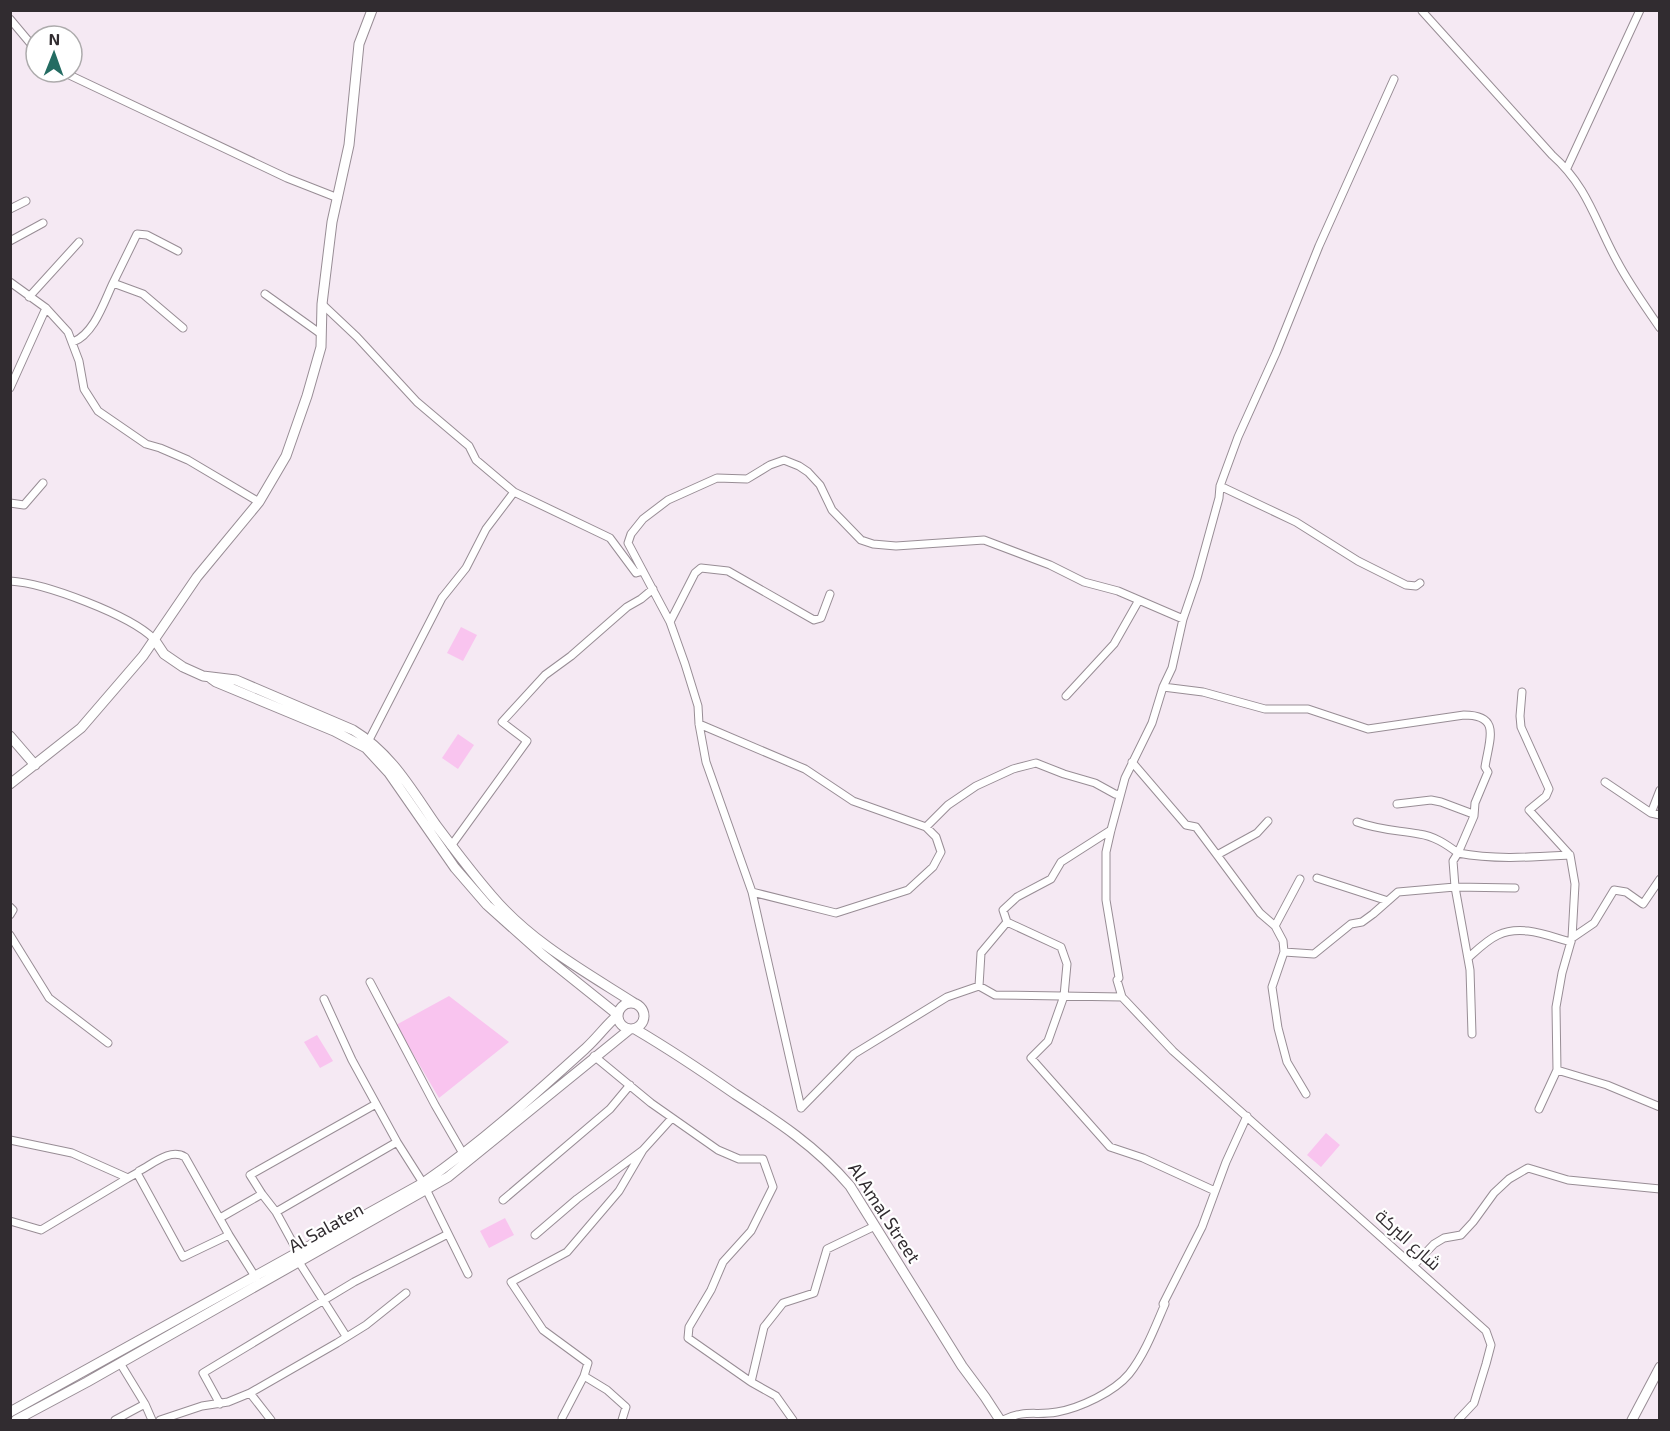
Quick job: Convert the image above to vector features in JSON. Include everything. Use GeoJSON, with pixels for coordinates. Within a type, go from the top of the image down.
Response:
{"type":"FeatureCollection","features":[{"type":"Feature","properties":{"kind":"main road"},"geometry":{"type":"LineString","coordinates":[[10,784],[81,728],[143,656],[197,577],[259,502],[286,456],[321,347],[322,304],[332,222],[349,145],[359,44],[372,10]]}},
{"type":"Feature","properties":{"kind":"main road"},"geometry":{"type":"LineString","coordinates":[[154,639],[164,654],[183,667],[334,731],[366,748],[389,773],[455,868],[487,905],[543,955],[618,1014],[620,1023],[632,1029],[642,1024],[645,1016],[642,1007],[537,939],[494,899],[451,846],[396,767],[369,740],[353,730],[236,680],[208,677]]}},
{"type":"Feature","properties":{"kind":"main road"},"geometry":{"type":"LineString","coordinates":[[10,735],[35,765]]}},
{"type":"Feature","properties":{"kind":"main road"},"geometry":{"type":"LineString","coordinates":[[618,1014],[625,1004],[633,1003]]}},
{"type":"Feature","properties":{"kind":"main road","name":"Al Salaten"},"geometry":{"type":"LineString","coordinates":[[465,1158],[594,1041],[618,1014]]}},
{"type":"Feature","properties":{"kind":"main road","name":"Al Salaten"},"geometry":{"type":"LineString","coordinates":[[10,1412],[300,1258],[424,1186],[465,1158],[594,1056],[632,1029]]}},
{"type":"Feature","properties":{"kind":"main road","name":"Al Amal Street"},"geometry":{"type":"LineString","coordinates":[[632,1029],[672,1050],[810,1145],[833,1166],[850,1186],[962,1366],[1001,1420]]}},
{"type":"Feature","properties":{"kind":"main road","name":"Al Salaten"},"geometry":{"type":"LineString","coordinates":[[15,1420],[120,1363],[257,1280]]}},
{"type":"Feature","properties":{"kind":"main road"},"geometry":{"type":"LineString","coordinates":[[1632,1420],[1659,1367]]}},
{"type":"Feature","properties":{"kind":"street"},"geometry":{"type":"LineString","coordinates":[[1567,168],[1640,10]]}},
{"type":"Feature","properties":{"kind":"street"},"geometry":{"type":"LineString","coordinates":[[1422,11],[1552,155],[1567,168],[1582,189],[1618,264],[1659,328]]}},
{"type":"Feature","properties":{"kind":"street"},"geometry":{"type":"LineString","coordinates":[[10,19],[24,36]]}},
{"type":"Feature","properties":{"kind":"street"},"geometry":{"type":"LineString","coordinates":[[1183,619],[1118,591],[1084,582],[1050,565],[984,540],[896,546],[873,544],[861,540],[832,510],[820,485],[808,472],[799,465],[784,460],[770,465],[747,479],[717,478],[668,500],[654,509],[631,534],[628,543],[670,622],[698,706],[706,762],[752,892],[801,1108],[854,1054],[947,997],[979,986],[995,995],[1122,997],[1117,980],[1119,978],[1106,900],[1106,852],[1125,778],[1152,723],[1163,687],[1172,669],[1183,619],[1219,498],[1220,486],[1238,437],[1276,353],[1319,246],[1394,79]]}},
{"type":"Feature","properties":{"kind":"street"},"geometry":{"type":"LineString","coordinates":[[84,82],[287,178],[338,198]]}},
{"type":"Feature","properties":{"kind":"street"},"geometry":{"type":"LineString","coordinates":[[10,209],[27,201]]}},
{"type":"Feature","properties":{"kind":"street"},"geometry":{"type":"LineString","coordinates":[[10,241],[43,223]]}},
{"type":"Feature","properties":{"kind":"street"},"geometry":{"type":"LineString","coordinates":[[73,342],[82,339],[96,318],[137,234],[147,235],[178,251]]}},
{"type":"Feature","properties":{"kind":"street"},"geometry":{"type":"LineString","coordinates":[[29,297],[79,242]]}},
{"type":"Feature","properties":{"kind":"street"},"geometry":{"type":"LineString","coordinates":[[10,282],[46,308],[68,332],[79,361],[84,388],[98,411],[146,444],[188,460],[259,502]]}},
{"type":"Feature","properties":{"kind":"street"},"geometry":{"type":"LineString","coordinates":[[113,283],[143,294],[183,328]]}},
{"type":"Feature","properties":{"kind":"street"},"geometry":{"type":"LineString","coordinates":[[265,294],[321,334]]}},
{"type":"Feature","properties":{"kind":"street"},"geometry":{"type":"LineString","coordinates":[[322,304],[357,337],[417,402],[469,446],[476,460],[514,492],[610,538],[636,573],[643,570]]}},
{"type":"Feature","properties":{"kind":"street"},"geometry":{"type":"LineString","coordinates":[[10,388],[46,308]]}},
{"type":"Feature","properties":{"kind":"street"},"geometry":{"type":"LineString","coordinates":[[10,503],[24,505],[43,483]]}},
{"type":"Feature","properties":{"kind":"street"},"geometry":{"type":"LineString","coordinates":[[1220,486],[1296,522],[1358,561],[1406,585],[1416,586],[1420,583]]}},
{"type":"Feature","properties":{"kind":"street"},"geometry":{"type":"LineString","coordinates":[[369,740],[442,598],[466,568],[486,529],[514,492]]}},
{"type":"Feature","properties":{"kind":"street"},"geometry":{"type":"LineString","coordinates":[[670,622],[695,573],[701,568],[728,571],[814,620],[820,618],[830,594]]}},
{"type":"Feature","properties":{"kind":"street"},"geometry":{"type":"LineString","coordinates":[[10,582],[62,592],[147,631],[154,639]]}},
{"type":"Feature","properties":{"kind":"street"},"geometry":{"type":"LineString","coordinates":[[451,846],[527,741],[502,722],[545,675],[571,656],[627,607],[653,589]]}},
{"type":"Feature","properties":{"kind":"street"},"geometry":{"type":"LineString","coordinates":[[1066,696],[1114,644],[1139,600]]}},
{"type":"Feature","properties":{"kind":"street"},"geometry":{"type":"LineString","coordinates":[[1163,687],[1203,692],[1265,709],[1308,709],[1368,729],[1464,715],[1478,715],[1487,720],[1490,727],[1490,740],[1485,766],[1488,772],[1480,788],[1474,816],[1453,861],[1455,887],[1468,958],[1472,1034]]}},
{"type":"Feature","properties":{"kind":"street"},"geometry":{"type":"LineString","coordinates":[[1522,692],[1521,727],[1528,747],[1549,789],[1546,796],[1529,810],[1570,855],[1575,884],[1572,940],[1562,973],[1556,1007],[1557,1070],[1539,1109]]}},
{"type":"Feature","properties":{"kind":"street"},"geometry":{"type":"LineString","coordinates":[[699,724],[806,769],[853,801],[926,827],[936,837],[941,852],[933,867],[908,890],[836,914],[752,892]]}},
{"type":"Feature","properties":{"kind":"street"},"geometry":{"type":"LineString","coordinates":[[1132,762],[1186,825],[1196,827],[1260,913],[1275,926],[1284,952],[1272,987],[1278,1029],[1287,1062],[1306,1094]]}},
{"type":"Feature","properties":{"kind":"street"},"geometry":{"type":"LineString","coordinates":[[926,827],[949,804],[976,786],[1013,769],[1036,763],[1095,783],[1120,795]]}},
{"type":"Feature","properties":{"kind":"street"},"geometry":{"type":"LineString","coordinates":[[1605,782],[1651,813],[1659,815]]}},
{"type":"Feature","properties":{"kind":"street"},"geometry":{"type":"LineString","coordinates":[[1651,813],[1659,790]]}},
{"type":"Feature","properties":{"kind":"street"},"geometry":{"type":"LineString","coordinates":[[1397,804],[1431,800],[1473,814]]}},
{"type":"Feature","properties":{"kind":"street"},"geometry":{"type":"LineString","coordinates":[[1217,855],[1257,833],[1268,821]]}},
{"type":"Feature","properties":{"kind":"street"},"geometry":{"type":"LineString","coordinates":[[1357,822],[1390,831],[1435,838],[1458,853],[1520,857],[1570,855]]}},
{"type":"Feature","properties":{"kind":"street"},"geometry":{"type":"LineString","coordinates":[[1111,830],[1060,862],[1051,879],[1017,897],[1003,910],[1007,922],[1061,947],[1067,964],[1064,996],[1048,1041],[1031,1058],[1110,1147],[1143,1158],[1215,1191]]}},
{"type":"Feature","properties":{"kind":"street"},"geometry":{"type":"LineString","coordinates":[[1317,878],[1388,901]]}},
{"type":"Feature","properties":{"kind":"street"},"geometry":{"type":"LineString","coordinates":[[1275,926],[1300,879]]}},
{"type":"Feature","properties":{"kind":"street"},"geometry":{"type":"LineString","coordinates":[[1468,958],[1496,936],[1511,931],[1526,930],[1572,940],[1594,923],[1614,890],[1626,892],[1643,904],[1659,879]]}},
{"type":"Feature","properties":{"kind":"street"},"geometry":{"type":"LineString","coordinates":[[1284,952],[1314,954],[1351,924],[1362,922],[1398,892],[1455,887],[1515,888]]}},
{"type":"Feature","properties":{"kind":"street"},"geometry":{"type":"LineString","coordinates":[[10,907],[13,910],[10,915]]}},
{"type":"Feature","properties":{"kind":"street"},"geometry":{"type":"LineString","coordinates":[[979,986],[981,953],[1007,922]]}},
{"type":"Feature","properties":{"kind":"street"},"geometry":{"type":"LineString","coordinates":[[10,935],[49,998],[108,1043]]}},
{"type":"Feature","properties":{"kind":"street"},"geometry":{"type":"LineString","coordinates":[[370,982],[465,1158]]}},
{"type":"Feature","properties":{"kind":"street","name":"شارع البركة"},"geometry":{"type":"LineString","coordinates":[[1122,997],[1173,1051],[1486,1331],[1491,1345],[1474,1404],[1458,1420]]}},
{"type":"Feature","properties":{"kind":"street"},"geometry":{"type":"LineString","coordinates":[[324,999],[352,1060],[424,1186],[468,1274]]}},
{"type":"Feature","properties":{"kind":"street"},"geometry":{"type":"LineString","coordinates":[[594,1056],[672,1118],[718,1150],[740,1159],[763,1159],[773,1187],[751,1231],[723,1262],[711,1290],[689,1327],[687,1338],[751,1382],[776,1396],[793,1420]]}},
{"type":"Feature","properties":{"kind":"street"},"geometry":{"type":"LineString","coordinates":[[1557,1070],[1607,1085],[1659,1107]]}},
{"type":"Feature","properties":{"kind":"street"},"geometry":{"type":"LineString","coordinates":[[503,1200],[610,1109],[630,1086]]}},
{"type":"Feature","properties":{"kind":"street"},"geometry":{"type":"LineString","coordinates":[[346,1336],[276,1212],[250,1174],[376,1104]]}},
{"type":"Feature","properties":{"kind":"street"},"geometry":{"type":"LineString","coordinates":[[1001,1420],[1024,1413],[1056,1413],[1087,1403],[1128,1374],[1151,1335],[1165,1304],[1163,1304],[1202,1227],[1226,1162],[1247,1116]]}},
{"type":"Feature","properties":{"kind":"street"},"geometry":{"type":"LineString","coordinates":[[535,1235],[577,1198],[643,1150],[672,1118]]}},
{"type":"Feature","properties":{"kind":"street"},"geometry":{"type":"LineString","coordinates":[[10,1140],[72,1153],[128,1178]]}},
{"type":"Feature","properties":{"kind":"street"},"geometry":{"type":"LineString","coordinates":[[276,1212],[398,1142]]}},
{"type":"Feature","properties":{"kind":"street"},"geometry":{"type":"LineString","coordinates":[[562,1418],[584,1376],[588,1362],[543,1330],[511,1282],[567,1252],[619,1191],[643,1150]]}},
{"type":"Feature","properties":{"kind":"street"},"geometry":{"type":"LineString","coordinates":[[139,1171],[170,1154],[182,1155],[188,1159],[229,1235],[257,1280]]}},
{"type":"Feature","properties":{"kind":"street"},"geometry":{"type":"LineString","coordinates":[[1414,1265],[1434,1244],[1444,1238],[1461,1234],[1473,1222],[1494,1193],[1509,1179],[1528,1168],[1568,1180],[1659,1189]]}},
{"type":"Feature","properties":{"kind":"street"},"geometry":{"type":"LineString","coordinates":[[10,1221],[41,1230],[137,1173],[183,1257],[229,1235]]}},
{"type":"Feature","properties":{"kind":"street"},"geometry":{"type":"LineString","coordinates":[[220,1218],[262,1194]]}},
{"type":"Feature","properties":{"kind":"street"},"geometry":{"type":"LineString","coordinates":[[751,1382],[764,1327],[783,1303],[814,1293],[827,1249],[875,1226]]}},
{"type":"Feature","properties":{"kind":"street"},"geometry":{"type":"LineString","coordinates":[[220,1404],[203,1373],[354,1282],[448,1234]]}},
{"type":"Feature","properties":{"kind":"street"},"geometry":{"type":"LineString","coordinates":[[160,1420],[202,1406],[220,1404],[250,1392],[325,1351],[366,1325],[406,1293]]}},
{"type":"Feature","properties":{"kind":"street"},"geometry":{"type":"LineString","coordinates":[[120,1363],[152,1420]]}},
{"type":"Feature","properties":{"kind":"street"},"geometry":{"type":"LineString","coordinates":[[584,1376],[607,1390],[626,1407],[622,1420]]}},
{"type":"Feature","properties":{"kind":"street"},"geometry":{"type":"LineString","coordinates":[[250,1392],[272,1420]]}},
{"type":"Feature","properties":{"kind":"street"},"geometry":{"type":"LineString","coordinates":[[115,1420],[145,1404]]}},
{"type":"Feature","properties":{"kind":"shaded area"},"geometry":{"type":"Polygon","coordinates":[[[461,627],[477,635],[463,661],[447,653],[461,627]]]}},
{"type":"Feature","properties":{"kind":"shaded area"},"geometry":{"type":"Polygon","coordinates":[[[458,734],[474,745],[458,769],[442,758],[458,734]]]}},
{"type":"Feature","properties":{"kind":"shaded area"},"geometry":{"type":"Polygon","coordinates":[[[449,996],[509,1042],[439,1098],[396,1025],[449,996]]]}},
{"type":"Feature","properties":{"kind":"shaded area"},"geometry":{"type":"Polygon","coordinates":[[[317,1035],[333,1061],[320,1068],[304,1042],[317,1035]]]}},
{"type":"Feature","properties":{"kind":"shaded area"},"geometry":{"type":"Polygon","coordinates":[[[1326,1133],[1340,1145],[1321,1167],[1307,1155],[1326,1133]]]}},
{"type":"Feature","properties":{"kind":"shaded area"},"geometry":{"type":"Polygon","coordinates":[[[505,1218],[514,1235],[489,1248],[480,1231],[505,1218]]]}}]}
